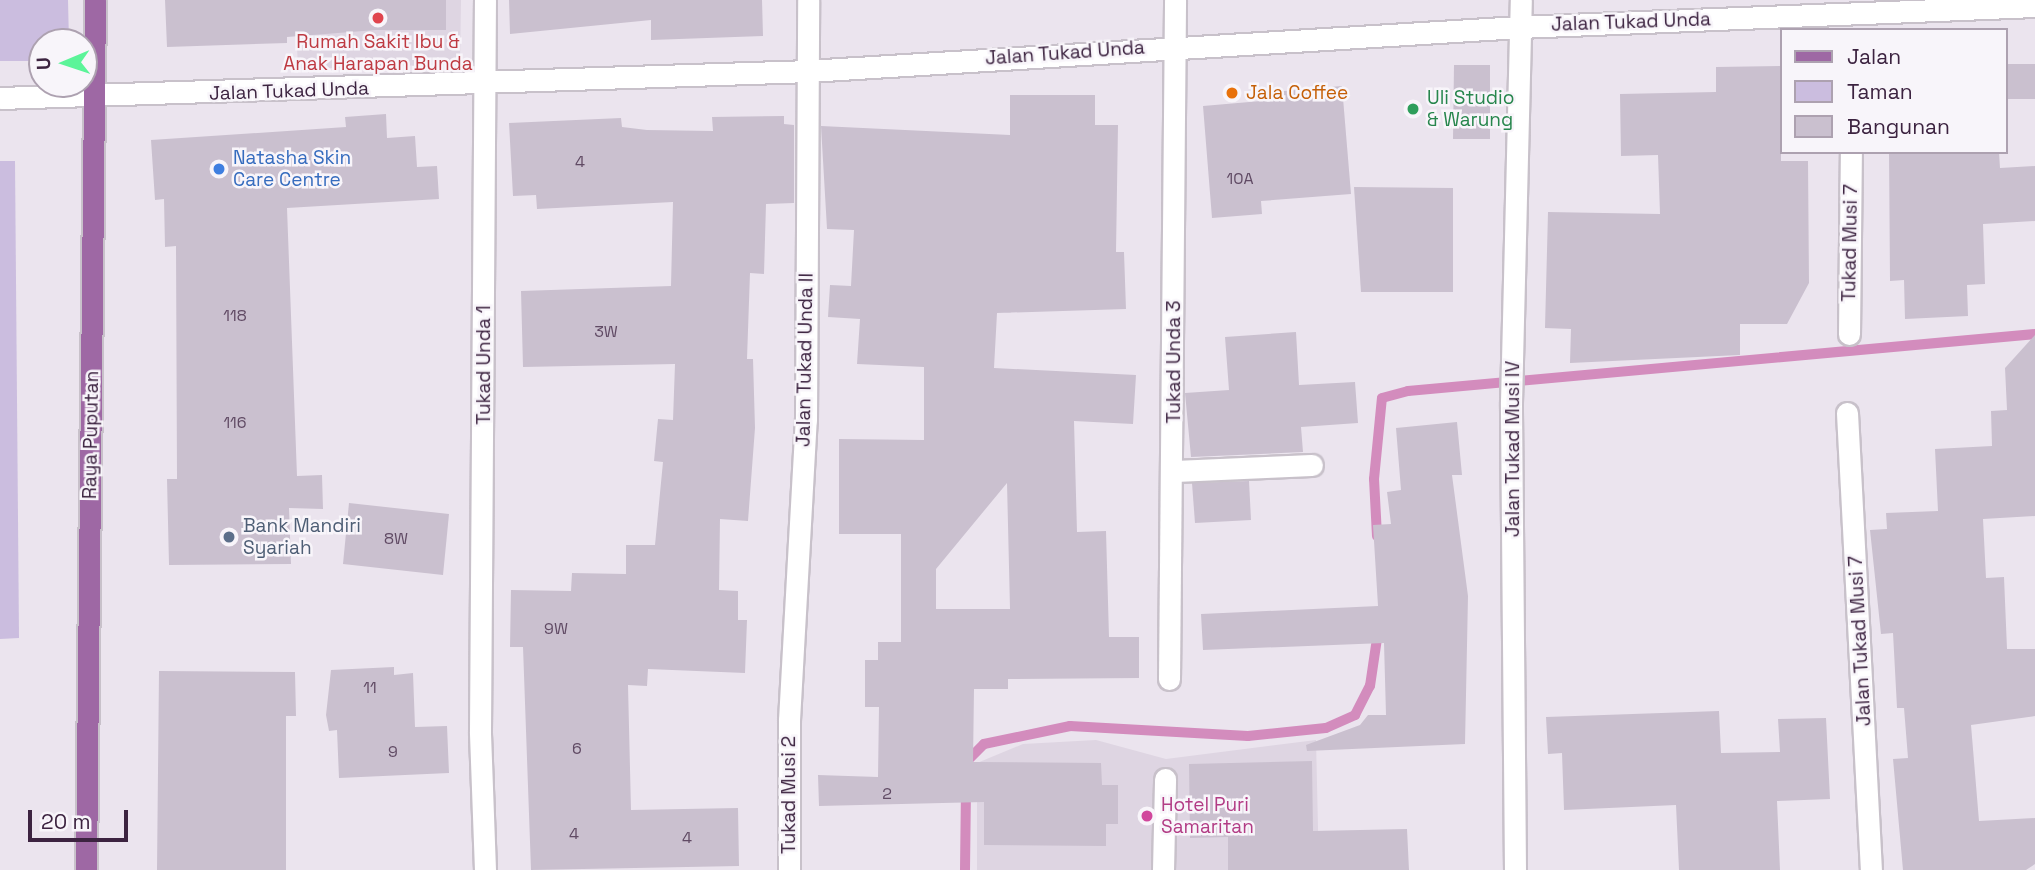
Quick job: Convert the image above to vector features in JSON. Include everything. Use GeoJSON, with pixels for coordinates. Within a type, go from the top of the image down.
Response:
{"type":"FeatureCollection","features":[{"type":"Feature","properties":{"kind":"main road","name":"Raya Puputan"},"geometry":{"type":"LineString","coordinates":[[95,0],[95,28]]}},
{"type":"Feature","properties":{"kind":"main road","name":"Raya Puputan"},"geometry":{"type":"LineString","coordinates":[[86,870],[96,98]]}},
{"type":"Feature","properties":{"kind":"street","name":"Tukad Unda 1"},"geometry":{"type":"LineString","coordinates":[[485,0],[480,731],[485,870]]}},
{"type":"Feature","properties":{"kind":"street","name":"Jalan Tukad Unda II"},"geometry":{"type":"LineString","coordinates":[[789,720],[806,419],[808,0]]}},
{"type":"Feature","properties":{"kind":"street","name":"Tukad Unda 3"},"geometry":{"type":"LineString","coordinates":[[1169,678],[1174,471],[1175,0]]}},
{"type":"Feature","properties":{"kind":"street","name":"Jalan Tukad Musi IV"},"geometry":{"type":"LineString","coordinates":[[1515,870],[1511,401],[1521,0]]}},
{"type":"Feature","properties":{"kind":"street","name":"Jalan Tukad Unda"},"geometry":{"type":"LineString","coordinates":[[98,96],[808,71],[1177,46],[1519,27],[2035,6]]}},
{"type":"Feature","properties":{"kind":"street","name":"Jalan Tukad Unda"},"geometry":{"type":"LineString","coordinates":[[0,98],[28,97]]}},
{"type":"Feature","properties":{"kind":"street","name":"Tukad Musi 7"},"geometry":{"type":"LineString","coordinates":[[1849,334],[1852,154]]}},
{"type":"Feature","properties":{"kind":"street","name":"Jalan Tukad Musi 7"},"geometry":{"type":"LineString","coordinates":[[1847,413],[1871,870]]}},
{"type":"Feature","properties":{"kind":"street"},"geometry":{"type":"LineString","coordinates":[[1174,471],[1312,465]]}},
{"type":"Feature","properties":{"kind":"street","name":"Tukad Musi 2"},"geometry":{"type":"LineString","coordinates":[[789,720],[789,870]]}},
{"type":"Feature","properties":{"kind":"street"},"geometry":{"type":"LineString","coordinates":[[1163,870],[1165,779]]}},
{"type":"Feature","properties":{"kind":"shaded area","name":"Rumah Sakit Ibu & Anak Harapan Bunda"},"geometry":{"type":"Polygon","coordinates":[[[295,0],[461,0],[460,64],[298,69],[295,0]]]}},
{"type":"Feature","properties":{"kind":"shaded area","name":"Hotel Puri Samaritan"},"geometry":{"type":"Polygon","coordinates":[[[1096,740],[1166,759],[1316,740],[1319,870],[977,870],[977,763],[1023,744],[1096,740]]]}},
{"type":"Feature","properties":{"kind":"green space"},"geometry":{"type":"Polygon","coordinates":[[[0,0],[68,0],[69,28],[28,28],[28,61],[0,61],[0,0]]]}},
{"type":"Feature","properties":{"kind":"green space"},"geometry":{"type":"Polygon","coordinates":[[[0,161],[15,161],[19,638],[0,639],[0,161]]]}},
{"type":"Feature","properties":{"kind":"building"},"geometry":{"type":"Polygon","coordinates":[[[165,0],[446,0],[446,30],[376,30],[287,37],[287,43],[167,47],[165,0]]]}},
{"type":"Feature","properties":{"kind":"building"},"geometry":{"type":"Polygon","coordinates":[[[509,0],[762,0],[763,36],[651,40],[651,20],[510,34],[509,0]]]}},
{"type":"Feature","properties":{"kind":"building"},"geometry":{"type":"Polygon","coordinates":[[[2007,64],[2035,64],[2035,99],[2007,99],[2007,64]]]}},
{"type":"Feature","properties":{"kind":"building"},"geometry":{"type":"Polygon","coordinates":[[[1454,65],[1490,65],[1490,139],[1453,139],[1454,65]]]}},
{"type":"Feature","properties":{"kind":"building"},"geometry":{"type":"Polygon","coordinates":[[[1780,66],[1781,161],[1808,161],[1809,283],[1787,324],[1740,324],[1740,355],[1570,363],[1571,329],[1545,328],[1548,212],[1660,214],[1658,155],[1621,156],[1620,94],[1716,92],[1716,67],[1780,66]]]}},
{"type":"Feature","properties":{"kind":"building"},"geometry":{"type":"Polygon","coordinates":[[[1342,86],[1351,194],[1261,201],[1262,214],[1212,218],[1203,106],[1261,101],[1260,93],[1342,86]]]}},
{"type":"Feature","properties":{"kind":"building"},"geometry":{"type":"Polygon","coordinates":[[[1010,95],[1095,95],[1095,125],[1118,125],[1116,252],[1124,252],[1126,309],[997,313],[994,368],[1136,375],[1133,424],[1074,421],[1077,532],[1106,531],[1109,637],[1139,637],[1139,678],[1008,679],[1008,689],[974,689],[973,762],[1101,763],[1102,785],[1118,785],[1118,824],[1106,824],[1106,846],[984,845],[984,802],[819,806],[818,775],[878,777],[879,707],[865,707],[865,660],[878,660],[878,642],[901,642],[901,534],[839,534],[839,439],[924,440],[924,367],[857,364],[860,319],[828,317],[830,285],[851,286],[854,230],[827,229],[821,126],[1010,135],[1010,95]],[[1007,483],[936,569],[936,609],[1010,609],[1007,483]]]}},
{"type":"Feature","properties":{"kind":"building"},"geometry":{"type":"Polygon","coordinates":[[[386,114],[387,138],[415,136],[417,167],[437,166],[439,199],[287,208],[297,476],[322,475],[323,509],[289,508],[291,564],[169,565],[167,479],[177,479],[176,246],[165,247],[164,199],[155,200],[151,140],[346,127],[345,117],[386,114]]]}},
{"type":"Feature","properties":{"kind":"building"},"geometry":{"type":"Polygon","coordinates":[[[784,116],[784,124],[794,125],[794,203],[766,204],[764,274],[750,273],[747,359],[753,359],[755,428],[748,521],[720,519],[719,590],[738,591],[738,620],[747,620],[745,673],[648,669],[647,686],[628,685],[631,810],[738,808],[739,866],[531,870],[523,647],[510,647],[511,590],[571,591],[572,573],[626,574],[626,545],[655,545],[663,462],[654,461],[658,419],[673,420],[675,364],[523,367],[521,291],[671,286],[673,202],[537,209],[536,195],[513,196],[509,123],[621,118],[622,127],[713,131],[712,117],[784,116]]]}},
{"type":"Feature","properties":{"kind":"building"},"geometry":{"type":"Polygon","coordinates":[[[1889,154],[1999,154],[2000,168],[2035,166],[2035,221],[1983,224],[1985,284],[1967,285],[1968,316],[1905,319],[1904,280],[1890,281],[1889,154]]]}},
{"type":"Feature","properties":{"kind":"building"},"geometry":{"type":"Polygon","coordinates":[[[1354,187],[1453,188],[1453,292],[1361,292],[1354,187]]]}},
{"type":"Feature","properties":{"kind":"building"},"geometry":{"type":"Polygon","coordinates":[[[1296,332],[1299,385],[1355,382],[1358,423],[1301,427],[1303,452],[1191,457],[1185,393],[1229,390],[1225,337],[1296,332]]]}},
{"type":"Feature","properties":{"kind":"building"},"geometry":{"type":"Polygon","coordinates":[[[2035,335],[2035,516],[1983,519],[1986,578],[2004,577],[2007,649],[2035,649],[2035,716],[1971,725],[1979,821],[2035,818],[2035,864],[2026,870],[1903,870],[1893,759],[1908,758],[1904,708],[1897,708],[1893,633],[1881,634],[1870,530],[1887,529],[1886,513],[1938,511],[1935,449],[1992,446],[1991,411],[2007,410],[2005,368],[2035,335]]]}},
{"type":"Feature","properties":{"kind":"building"},"geometry":{"type":"Polygon","coordinates":[[[1457,422],[1462,475],[1452,475],[1468,596],[1465,744],[1307,751],[1306,745],[1360,725],[1368,715],[1386,715],[1384,643],[1203,650],[1201,614],[1378,606],[1373,525],[1391,524],[1387,492],[1401,490],[1396,428],[1457,422]]]}},
{"type":"Feature","properties":{"kind":"building"},"geometry":{"type":"Polygon","coordinates":[[[1249,481],[1251,520],[1195,523],[1192,483],[1249,481]]]}},
{"type":"Feature","properties":{"kind":"building"},"geometry":{"type":"Polygon","coordinates":[[[349,503],[449,514],[443,575],[343,564],[349,503]]]}},
{"type":"Feature","properties":{"kind":"building"},"geometry":{"type":"Polygon","coordinates":[[[394,667],[394,675],[413,673],[415,727],[447,726],[449,773],[339,778],[337,730],[329,731],[326,715],[331,670],[394,667]]]}},
{"type":"Feature","properties":{"kind":"building"},"geometry":{"type":"Polygon","coordinates":[[[159,671],[295,672],[296,716],[286,716],[286,870],[157,870],[159,671]]]}},
{"type":"Feature","properties":{"kind":"building"},"geometry":{"type":"Polygon","coordinates":[[[1719,711],[1721,753],[1780,752],[1778,719],[1826,718],[1830,799],[1777,801],[1780,870],[1679,870],[1676,805],[1564,810],[1562,753],[1548,754],[1546,717],[1719,711]]]}},
{"type":"Feature","properties":{"kind":"building"},"geometry":{"type":"Polygon","coordinates":[[[1312,761],[1313,831],[1407,829],[1409,870],[1228,870],[1228,837],[1190,838],[1189,764],[1312,761]]]}},
{"type":"Feature","properties":{"kind":"waterway"},"geometry":{"type":"LineString","coordinates":[[1377,536],[1374,479],[1382,398],[1408,391],[2035,334]]}},
{"type":"Feature","properties":{"kind":"waterway"},"geometry":{"type":"LineString","coordinates":[[967,761],[984,744],[1070,726],[1248,736],[1326,728],[1355,715],[1370,686],[1378,632]]}},
{"type":"Feature","properties":{"kind":"waterway"},"geometry":{"type":"LineString","coordinates":[[965,870],[966,790]]}},
{"type":"Feature","properties":{"kind":"place","name":"Rumah Sakit Ibu & Anak Harapan Bunda"},"geometry":{"type":"Point","coordinates":[378,18]}},
{"type":"Feature","properties":{"kind":"place","name":"Jala Coffee"},"geometry":{"type":"Point","coordinates":[1232,93]}},
{"type":"Feature","properties":{"kind":"place","name":"Uli Studio & Warung"},"geometry":{"type":"Point","coordinates":[1413,109]}},
{"type":"Feature","properties":{"kind":"place","name":"Natasha Skin Care Centre"},"geometry":{"type":"Point","coordinates":[219,169]}},
{"type":"Feature","properties":{"kind":"place","name":"Bank Mandiri Syariah"},"geometry":{"type":"Point","coordinates":[229,537]}},
{"type":"Feature","properties":{"kind":"place","name":"Hotel Puri Samaritan"},"geometry":{"type":"Point","coordinates":[1147,816]}}]}
